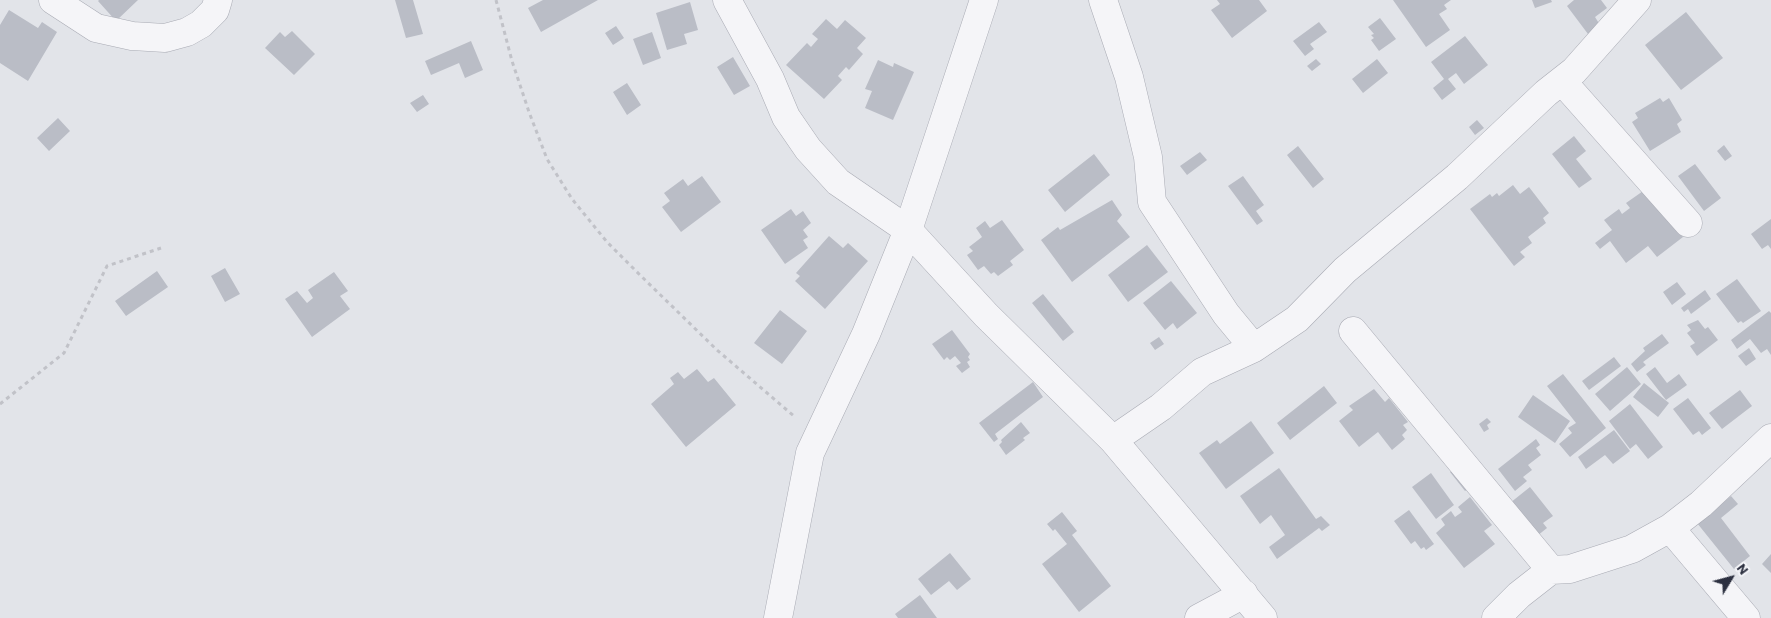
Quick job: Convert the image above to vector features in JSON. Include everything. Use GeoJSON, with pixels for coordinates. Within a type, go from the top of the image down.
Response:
{"type":"FeatureCollection","features":[{"type":"Feature","properties":{"kind":"street"},"geometry":{"type":"LineString","coordinates":[[53,0],[96,28],[132,36],[164,38],[187,32],[201,24],[215,10],[218,0]]}},
{"type":"Feature","properties":{"kind":"street"},"geometry":{"type":"LineString","coordinates":[[728,0],[770,79],[786,117],[808,149],[838,182],[908,230],[986,315],[1113,440],[1263,618]]}},
{"type":"Feature","properties":{"kind":"street"},"geometry":{"type":"LineString","coordinates":[[778,618],[790,564],[805,470],[818,437],[866,334],[908,230],[984,0]]}},
{"type":"Feature","properties":{"kind":"street"},"geometry":{"type":"LineString","coordinates":[[1103,0],[1129,78],[1148,157],[1152,202],[1226,314],[1254,348]]}},
{"type":"Feature","properties":{"kind":"street"},"geometry":{"type":"LineString","coordinates":[[1113,440],[1161,407],[1202,372],[1254,348],[1297,319],[1345,270],[1457,177],[1546,93],[1562,81],[1596,49],[1637,0]]}},
{"type":"Feature","properties":{"kind":"street"},"geometry":{"type":"LineString","coordinates":[[1562,81],[1688,223]]}},
{"type":"Feature","properties":{"kind":"street"},"geometry":{"type":"LineString","coordinates":[[1353,330],[1551,570]]}},
{"type":"Feature","properties":{"kind":"street"},"geometry":{"type":"LineString","coordinates":[[1496,618],[1519,595],[1551,570],[1570,569],[1632,549],[1670,528],[1701,504],[1771,438]]}},
{"type":"Feature","properties":{"kind":"street"},"geometry":{"type":"LineString","coordinates":[[1670,528],[1746,618]]}},
{"type":"Feature","properties":{"kind":"street"},"geometry":{"type":"LineString","coordinates":[[1199,618],[1244,594]]}},
{"type":"Feature","properties":{"kind":"path"},"geometry":{"type":"LineString","coordinates":[[496,0],[512,61],[529,112],[547,159],[572,199],[607,242],[717,350],[818,437]]}},
{"type":"Feature","properties":{"kind":"path"},"geometry":{"type":"LineString","coordinates":[[0,404],[64,354],[107,266],[161,248]]}},
{"type":"Feature","properties":{"kind":"building"},"geometry":{"type":"Polygon","coordinates":[[[99,0],[138,0],[116,21],[99,0]]]}},
{"type":"Feature","properties":{"kind":"building"},"geometry":{"type":"Polygon","coordinates":[[[395,0],[413,0],[423,34],[406,38],[395,0]]]}},
{"type":"Feature","properties":{"kind":"building"},"geometry":{"type":"Polygon","coordinates":[[[543,0],[598,0],[541,32],[528,8],[543,0]]]}},
{"type":"Feature","properties":{"kind":"building"},"geometry":{"type":"Polygon","coordinates":[[[1217,0],[1259,0],[1267,11],[1232,38],[1211,10],[1220,4],[1217,0]]]}},
{"type":"Feature","properties":{"kind":"building"},"geometry":{"type":"Polygon","coordinates":[[[1393,0],[1451,0],[1444,5],[1447,9],[1439,14],[1450,30],[1426,47],[1393,0]]]}},
{"type":"Feature","properties":{"kind":"building"},"geometry":{"type":"Polygon","coordinates":[[[1532,0],[1551,0],[1552,2],[1535,8],[1532,0]]]}},
{"type":"Feature","properties":{"kind":"building"},"geometry":{"type":"Polygon","coordinates":[[[1574,0],[1601,0],[1607,8],[1595,17],[1600,25],[1588,34],[1567,6],[1574,0]]]}},
{"type":"Feature","properties":{"kind":"building"},"geometry":{"type":"Polygon","coordinates":[[[690,2],[698,30],[684,34],[687,44],[667,50],[656,13],[690,2]]]}},
{"type":"Feature","properties":{"kind":"building"},"geometry":{"type":"Polygon","coordinates":[[[9,10],[38,28],[42,22],[57,32],[28,81],[0,63],[0,25],[9,10]]]}},
{"type":"Feature","properties":{"kind":"building"},"geometry":{"type":"Polygon","coordinates":[[[1686,12],[1723,58],[1681,90],[1645,45],[1686,12]]]}},
{"type":"Feature","properties":{"kind":"building"},"geometry":{"type":"Polygon","coordinates":[[[1380,18],[1396,39],[1379,51],[1371,40],[1374,38],[1371,35],[1374,34],[1368,27],[1380,18]]]}},
{"type":"Feature","properties":{"kind":"building"},"geometry":{"type":"Polygon","coordinates":[[[826,19],[837,29],[845,20],[866,38],[857,48],[863,54],[849,70],[846,67],[838,76],[842,80],[824,99],[786,65],[807,43],[811,47],[818,39],[812,34],[826,19]]]}},
{"type":"Feature","properties":{"kind":"building"},"geometry":{"type":"Polygon","coordinates":[[[1319,22],[1327,32],[1310,44],[1314,49],[1305,56],[1293,41],[1319,22]]]}},
{"type":"Feature","properties":{"kind":"building"},"geometry":{"type":"Polygon","coordinates":[[[616,26],[624,38],[613,45],[605,33],[616,26]]]}},
{"type":"Feature","properties":{"kind":"building"},"geometry":{"type":"Polygon","coordinates":[[[292,31],[315,54],[294,75],[265,48],[280,32],[285,37],[292,31]]]}},
{"type":"Feature","properties":{"kind":"building"},"geometry":{"type":"Polygon","coordinates":[[[652,32],[661,58],[643,65],[633,39],[652,32]]]}},
{"type":"Feature","properties":{"kind":"building"},"geometry":{"type":"Polygon","coordinates":[[[1465,36],[1488,65],[1464,84],[1456,73],[1448,79],[1456,89],[1442,100],[1433,88],[1444,79],[1431,62],[1465,36]]]}},
{"type":"Feature","properties":{"kind":"building"},"geometry":{"type":"Polygon","coordinates":[[[471,41],[483,70],[465,78],[459,63],[431,75],[425,61],[471,41]]]}},
{"type":"Feature","properties":{"kind":"building"},"geometry":{"type":"Polygon","coordinates":[[[733,57],[750,86],[734,95],[717,67],[733,57]]]}},
{"type":"Feature","properties":{"kind":"building"},"geometry":{"type":"Polygon","coordinates":[[[1316,59],[1321,64],[1312,71],[1307,66],[1316,59]]]}},
{"type":"Feature","properties":{"kind":"building"},"geometry":{"type":"Polygon","coordinates":[[[1377,59],[1388,73],[1363,93],[1352,79],[1377,59]]]}},
{"type":"Feature","properties":{"kind":"building"},"geometry":{"type":"Polygon","coordinates":[[[878,60],[893,67],[894,63],[914,72],[893,120],[865,108],[872,91],[865,89],[878,60]]]}},
{"type":"Feature","properties":{"kind":"building"},"geometry":{"type":"Polygon","coordinates":[[[627,83],[641,105],[627,115],[613,92],[627,83]]]}},
{"type":"Feature","properties":{"kind":"building"},"geometry":{"type":"Polygon","coordinates":[[[423,95],[429,104],[417,112],[410,103],[423,95]]]}},
{"type":"Feature","properties":{"kind":"building"},"geometry":{"type":"Polygon","coordinates":[[[1660,98],[1663,102],[1669,98],[1682,120],[1677,124],[1681,132],[1650,151],[1632,122],[1638,118],[1635,113],[1660,98]]]}},
{"type":"Feature","properties":{"kind":"building"},"geometry":{"type":"Polygon","coordinates":[[[58,118],[70,131],[49,151],[37,138],[58,118]]]}},
{"type":"Feature","properties":{"kind":"building"},"geometry":{"type":"Polygon","coordinates":[[[1477,120],[1484,128],[1475,135],[1469,127],[1477,120]]]}},
{"type":"Feature","properties":{"kind":"building"},"geometry":{"type":"Polygon","coordinates":[[[1574,136],[1586,151],[1576,159],[1592,179],[1579,188],[1552,154],[1574,136]]]}},
{"type":"Feature","properties":{"kind":"building"},"geometry":{"type":"Polygon","coordinates":[[[1724,145],[1732,156],[1725,161],[1717,151],[1724,145]]]}},
{"type":"Feature","properties":{"kind":"building"},"geometry":{"type":"Polygon","coordinates":[[[1298,146],[1324,179],[1313,188],[1287,155],[1298,146]]]}},
{"type":"Feature","properties":{"kind":"building"},"geometry":{"type":"Polygon","coordinates":[[[1200,152],[1207,160],[1187,175],[1180,166],[1200,152]]]}},
{"type":"Feature","properties":{"kind":"building"},"geometry":{"type":"Polygon","coordinates":[[[1094,154],[1110,175],[1065,212],[1048,190],[1094,154]]]}},
{"type":"Feature","properties":{"kind":"building"},"geometry":{"type":"Polygon","coordinates":[[[1695,164],[1721,198],[1704,211],[1678,176],[1695,164]]]}},
{"type":"Feature","properties":{"kind":"building"},"geometry":{"type":"Polygon","coordinates":[[[702,176],[721,202],[681,232],[662,207],[670,201],[664,193],[683,179],[688,186],[702,176]]]}},
{"type":"Feature","properties":{"kind":"building"},"geometry":{"type":"Polygon","coordinates":[[[1243,176],[1264,205],[1256,211],[1263,221],[1257,225],[1228,186],[1243,176]]]}},
{"type":"Feature","properties":{"kind":"building"},"geometry":{"type":"Polygon","coordinates":[[[1513,185],[1520,194],[1529,187],[1549,213],[1543,218],[1546,223],[1528,237],[1532,243],[1520,252],[1525,257],[1514,266],[1470,209],[1490,194],[1492,197],[1497,193],[1499,196],[1513,185]]]}},
{"type":"Feature","properties":{"kind":"building"},"geometry":{"type":"Polygon","coordinates":[[[1646,189],[1683,237],[1657,257],[1648,246],[1626,263],[1610,241],[1600,249],[1595,243],[1612,230],[1604,220],[1619,209],[1622,214],[1630,208],[1626,203],[1646,189]]]}},
{"type":"Feature","properties":{"kind":"building"},"geometry":{"type":"Polygon","coordinates":[[[1112,200],[1122,215],[1117,221],[1130,237],[1072,282],[1041,240],[1058,227],[1060,230],[1112,200]]]}},
{"type":"Feature","properties":{"kind":"building"},"geometry":{"type":"Polygon","coordinates":[[[791,209],[796,216],[803,211],[811,223],[803,230],[808,237],[803,240],[808,248],[785,264],[761,230],[791,209]]]}},
{"type":"Feature","properties":{"kind":"building"},"geometry":{"type":"Polygon","coordinates":[[[1771,219],[1771,249],[1768,245],[1762,249],[1751,234],[1771,219]]]}},
{"type":"Feature","properties":{"kind":"building"},"geometry":{"type":"Polygon","coordinates":[[[1002,220],[1024,250],[1010,261],[1013,265],[998,276],[994,272],[991,274],[984,266],[978,270],[967,255],[973,251],[969,247],[982,237],[976,228],[985,221],[990,228],[1002,220]]]}},
{"type":"Feature","properties":{"kind":"building"},"geometry":{"type":"Polygon","coordinates":[[[829,236],[843,248],[848,243],[868,261],[825,309],[795,281],[800,276],[796,273],[829,236]]]}},
{"type":"Feature","properties":{"kind":"building"},"geometry":{"type":"Polygon","coordinates":[[[1147,245],[1168,272],[1128,302],[1108,275],[1147,245]]]}},
{"type":"Feature","properties":{"kind":"building"},"geometry":{"type":"Polygon","coordinates":[[[225,268],[240,294],[225,302],[211,276],[225,268]]]}},
{"type":"Feature","properties":{"kind":"building"},"geometry":{"type":"Polygon","coordinates":[[[157,271],[168,287],[126,316],[115,301],[157,271]]]}},
{"type":"Feature","properties":{"kind":"building"},"geometry":{"type":"Polygon","coordinates":[[[334,272],[348,291],[340,296],[350,309],[312,337],[285,299],[297,291],[307,303],[313,298],[308,290],[334,272]]]}},
{"type":"Feature","properties":{"kind":"building"},"geometry":{"type":"Polygon","coordinates":[[[1737,279],[1761,311],[1743,323],[1741,321],[1738,323],[1716,294],[1737,279]]]}},
{"type":"Feature","properties":{"kind":"building"},"geometry":{"type":"Polygon","coordinates":[[[1171,281],[1197,313],[1177,329],[1173,323],[1165,330],[1143,303],[1171,281]]]}},
{"type":"Feature","properties":{"kind":"building"},"geometry":{"type":"Polygon","coordinates":[[[1677,282],[1686,294],[1672,305],[1663,292],[1677,282]]]}},
{"type":"Feature","properties":{"kind":"building"},"geometry":{"type":"Polygon","coordinates":[[[1705,290],[1711,299],[1691,314],[1688,309],[1684,312],[1681,308],[1705,290]]]}},
{"type":"Feature","properties":{"kind":"building"},"geometry":{"type":"Polygon","coordinates":[[[1043,294],[1074,332],[1063,341],[1032,303],[1043,294]]]}},
{"type":"Feature","properties":{"kind":"building"},"geometry":{"type":"Polygon","coordinates":[[[780,310],[807,331],[782,364],[754,343],[780,310]]]}},
{"type":"Feature","properties":{"kind":"building"},"geometry":{"type":"Polygon","coordinates":[[[1769,311],[1771,313],[1771,355],[1767,349],[1761,353],[1750,339],[1737,349],[1731,340],[1769,311]]]}},
{"type":"Feature","properties":{"kind":"building"},"geometry":{"type":"Polygon","coordinates":[[[1698,320],[1705,329],[1708,327],[1718,340],[1697,356],[1690,346],[1695,343],[1687,333],[1691,330],[1687,325],[1698,320]]]}},
{"type":"Feature","properties":{"kind":"building"},"geometry":{"type":"Polygon","coordinates":[[[952,330],[970,354],[968,357],[970,360],[967,362],[970,367],[962,373],[956,366],[961,363],[955,356],[950,360],[947,357],[944,360],[932,344],[952,330]]]}},
{"type":"Feature","properties":{"kind":"building"},"geometry":{"type":"Polygon","coordinates":[[[1662,334],[1669,343],[1643,362],[1646,365],[1637,372],[1631,364],[1645,351],[1643,348],[1662,334]]]}},
{"type":"Feature","properties":{"kind":"building"},"geometry":{"type":"Polygon","coordinates":[[[1159,337],[1164,344],[1155,350],[1150,343],[1159,337]]]}},
{"type":"Feature","properties":{"kind":"building"},"geometry":{"type":"Polygon","coordinates":[[[1749,348],[1756,359],[1746,366],[1738,356],[1749,348]]]}},
{"type":"Feature","properties":{"kind":"building"},"geometry":{"type":"Polygon","coordinates":[[[1614,357],[1621,366],[1589,390],[1582,381],[1614,357]]]}},
{"type":"Feature","properties":{"kind":"building"},"geometry":{"type":"Polygon","coordinates":[[[1627,367],[1641,384],[1610,411],[1595,394],[1627,367]]]}},
{"type":"Feature","properties":{"kind":"building"},"geometry":{"type":"Polygon","coordinates":[[[1655,367],[1667,383],[1679,374],[1687,385],[1666,400],[1646,374],[1655,367]]]}},
{"type":"Feature","properties":{"kind":"building"},"geometry":{"type":"Polygon","coordinates":[[[697,369],[708,382],[714,378],[736,405],[686,447],[651,404],[674,384],[670,378],[678,372],[684,379],[697,369]]]}},
{"type":"Feature","properties":{"kind":"building"},"geometry":{"type":"Polygon","coordinates":[[[1563,374],[1606,428],[1570,457],[1559,444],[1572,433],[1568,428],[1576,423],[1547,386],[1563,374]]]}},
{"type":"Feature","properties":{"kind":"building"},"geometry":{"type":"Polygon","coordinates":[[[1033,382],[1043,397],[995,434],[998,439],[994,442],[979,423],[1033,382]]]}},
{"type":"Feature","properties":{"kind":"building"},"geometry":{"type":"Polygon","coordinates":[[[1644,383],[1669,403],[1658,417],[1633,397],[1644,383]]]}},
{"type":"Feature","properties":{"kind":"building"},"geometry":{"type":"Polygon","coordinates":[[[1324,386],[1337,403],[1290,440],[1277,423],[1324,386]]]}},
{"type":"Feature","properties":{"kind":"building"},"geometry":{"type":"Polygon","coordinates":[[[1374,389],[1385,402],[1389,398],[1408,422],[1403,425],[1407,430],[1402,435],[1405,439],[1392,450],[1378,432],[1359,447],[1339,421],[1353,410],[1349,406],[1374,389]]]}},
{"type":"Feature","properties":{"kind":"building"},"geometry":{"type":"Polygon","coordinates":[[[1740,390],[1752,406],[1722,429],[1709,413],[1740,390]]]}},
{"type":"Feature","properties":{"kind":"building"},"geometry":{"type":"Polygon","coordinates":[[[1533,395],[1570,421],[1555,443],[1518,417],[1533,395]]]}},
{"type":"Feature","properties":{"kind":"building"},"geometry":{"type":"Polygon","coordinates":[[[1688,398],[1711,428],[1702,435],[1699,431],[1693,435],[1673,409],[1688,398]]]}},
{"type":"Feature","properties":{"kind":"building"},"geometry":{"type":"Polygon","coordinates":[[[1630,404],[1663,447],[1648,459],[1636,444],[1630,449],[1609,421],[1630,404]]]}},
{"type":"Feature","properties":{"kind":"building"},"geometry":{"type":"Polygon","coordinates":[[[1487,418],[1491,422],[1487,425],[1489,429],[1484,432],[1479,424],[1487,418]]]}},
{"type":"Feature","properties":{"kind":"building"},"geometry":{"type":"Polygon","coordinates":[[[1251,421],[1274,453],[1226,489],[1199,453],[1217,440],[1220,444],[1251,421]]]}},
{"type":"Feature","properties":{"kind":"building"},"geometry":{"type":"Polygon","coordinates":[[[1021,422],[1030,433],[1023,438],[1025,440],[1006,455],[999,445],[1002,442],[1001,440],[1021,422]]]}},
{"type":"Feature","properties":{"kind":"building"},"geometry":{"type":"Polygon","coordinates":[[[1614,430],[1630,451],[1613,464],[1605,455],[1586,469],[1578,457],[1614,430]]]}},
{"type":"Feature","properties":{"kind":"building"},"geometry":{"type":"Polygon","coordinates":[[[1536,439],[1540,445],[1536,448],[1541,455],[1528,465],[1532,470],[1523,477],[1527,481],[1515,491],[1498,469],[1536,439]]]}},
{"type":"Feature","properties":{"kind":"building"},"geometry":{"type":"Polygon","coordinates":[[[1459,465],[1474,485],[1465,491],[1450,472],[1459,465]]]}},
{"type":"Feature","properties":{"kind":"building"},"geometry":{"type":"Polygon","coordinates":[[[1279,468],[1316,519],[1321,516],[1330,525],[1322,531],[1319,528],[1277,559],[1269,547],[1285,535],[1271,515],[1260,524],[1240,496],[1279,468]]]}},
{"type":"Feature","properties":{"kind":"building"},"geometry":{"type":"Polygon","coordinates":[[[1431,473],[1454,505],[1436,519],[1412,487],[1431,473]]]}},
{"type":"Feature","properties":{"kind":"building"},"geometry":{"type":"Polygon","coordinates":[[[1530,487],[1553,516],[1543,523],[1547,528],[1537,536],[1510,503],[1530,487]]]}},
{"type":"Feature","properties":{"kind":"building"},"geometry":{"type":"Polygon","coordinates":[[[1731,496],[1738,504],[1721,518],[1750,556],[1734,569],[1697,523],[1731,496]]]}},
{"type":"Feature","properties":{"kind":"building"},"geometry":{"type":"Polygon","coordinates":[[[1470,497],[1492,525],[1484,531],[1495,544],[1464,568],[1436,533],[1445,525],[1441,519],[1451,511],[1455,517],[1462,512],[1458,507],[1470,497]]]}},
{"type":"Feature","properties":{"kind":"building"},"geometry":{"type":"Polygon","coordinates":[[[1409,510],[1434,544],[1426,550],[1424,547],[1421,549],[1415,541],[1411,544],[1394,521],[1409,510]]]}},
{"type":"Feature","properties":{"kind":"building"},"geometry":{"type":"Polygon","coordinates":[[[1062,512],[1077,531],[1072,535],[1111,586],[1079,612],[1042,564],[1067,544],[1055,529],[1053,531],[1047,524],[1062,512]]]}},
{"type":"Feature","properties":{"kind":"building"},"geometry":{"type":"Polygon","coordinates":[[[950,553],[971,579],[957,590],[949,581],[931,595],[918,579],[950,553]]]}},
{"type":"Feature","properties":{"kind":"building"},"geometry":{"type":"Polygon","coordinates":[[[1771,554],[1771,573],[1762,564],[1771,554]]]}},
{"type":"Feature","properties":{"kind":"building"},"geometry":{"type":"Polygon","coordinates":[[[920,595],[937,618],[898,618],[895,614],[920,595]]]}}]}
